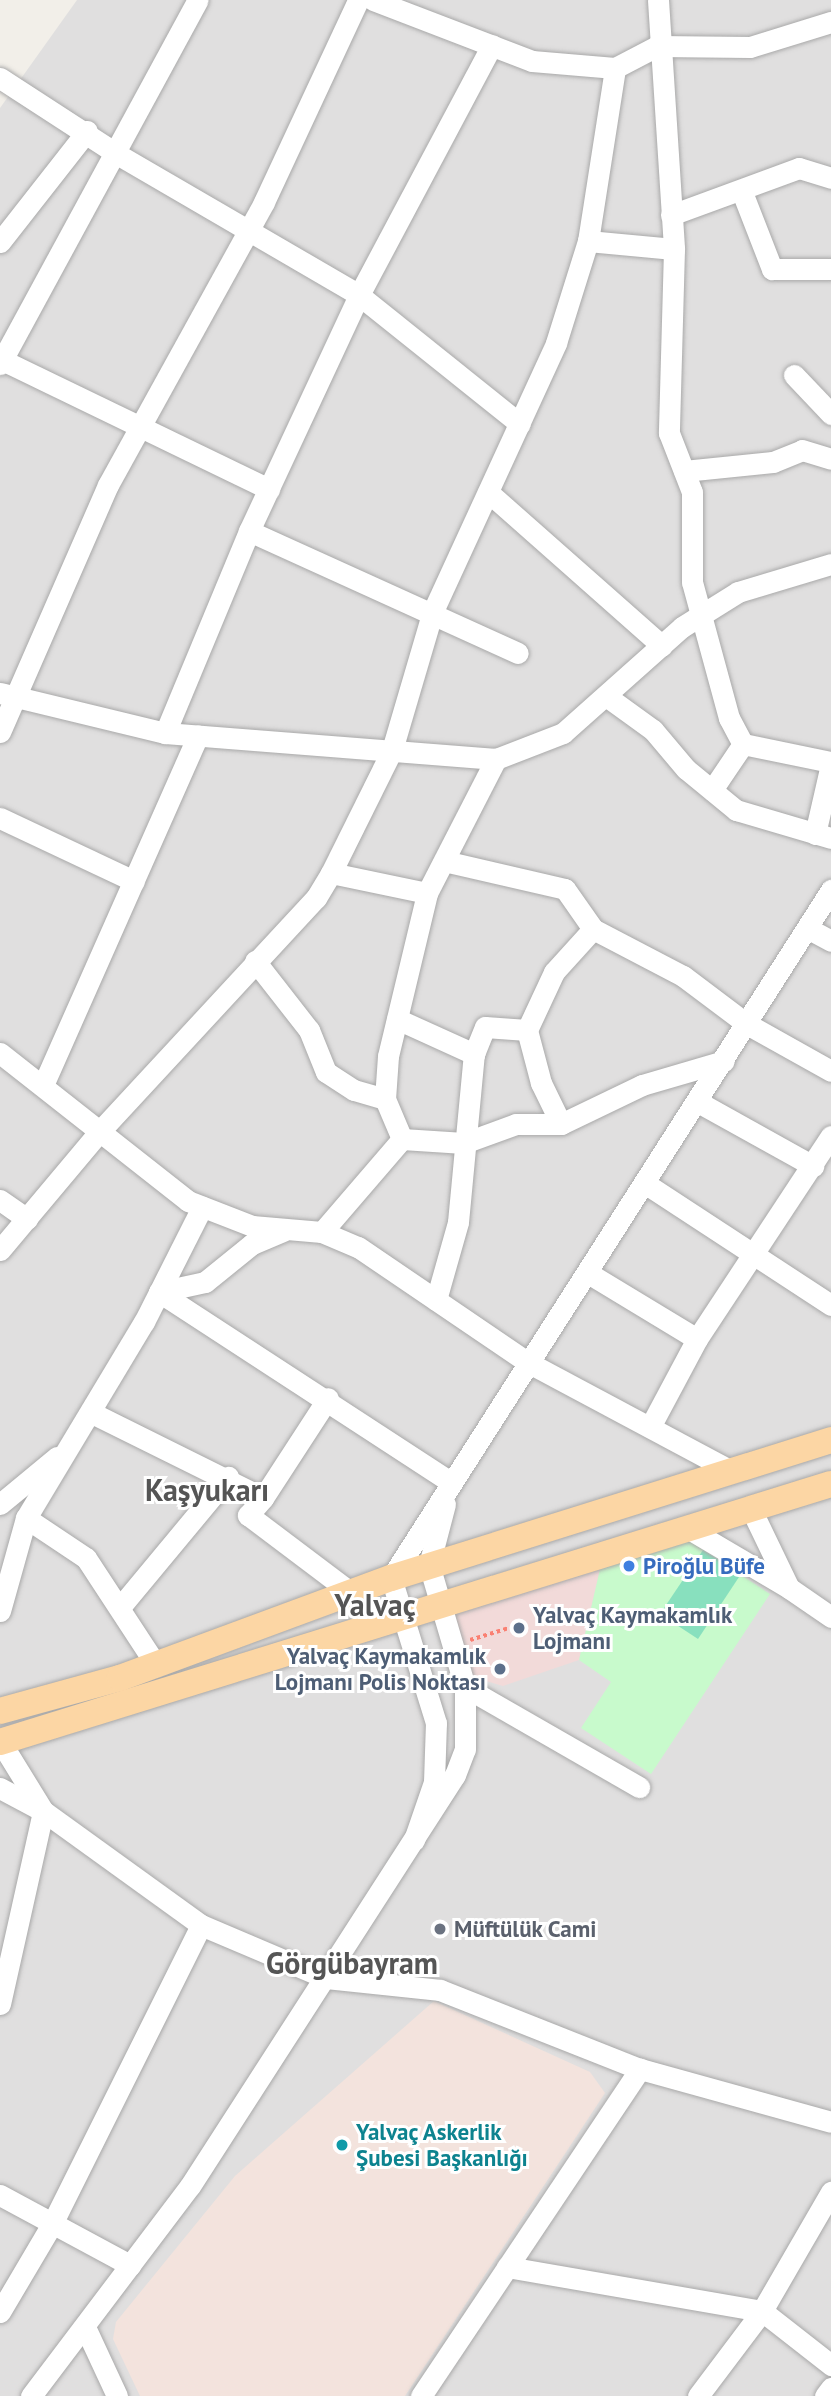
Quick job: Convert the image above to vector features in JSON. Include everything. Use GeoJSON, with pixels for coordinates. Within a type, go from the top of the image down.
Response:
{"type":"FeatureCollection","features":[{"type":"Feature","properties":{"kind":"main road"},"geometry":{"type":"LineString","coordinates":[[0,1711],[156,1665],[429,1565],[831,1440]]}},
{"type":"Feature","properties":{"kind":"main road"},"geometry":{"type":"LineString","coordinates":[[0,1742],[404,1619],[831,1484]]}},
{"type":"Feature","properties":{"kind":"street"},"geometry":{"type":"LineString","coordinates":[[198,0],[117,154],[1,361],[142,424],[269,489]]}},
{"type":"Feature","properties":{"kind":"street"},"geometry":{"type":"LineString","coordinates":[[0,732],[7,695],[142,424],[249,228],[358,0]]}},
{"type":"Feature","properties":{"kind":"street"},"geometry":{"type":"LineString","coordinates":[[373,0],[532,61],[615,68],[657,47],[750,47],[831,22]]}},
{"type":"Feature","properties":{"kind":"street"},"geometry":{"type":"LineString","coordinates":[[606,696],[653,730],[712,790],[736,810],[823,836],[831,763],[743,744],[729,718],[703,614],[692,582],[692,492],[669,433],[674,249],[657,47],[659,0]]}},
{"type":"Feature","properties":{"kind":"street"},"geometry":{"type":"LineString","coordinates":[[165,733],[249,531],[359,295],[492,45]]}},
{"type":"Feature","properties":{"kind":"street"},"geometry":{"type":"LineString","coordinates":[[0,1250],[100,1131],[256,961],[331,873],[392,750],[433,611],[556,343],[589,241],[615,68]]}},
{"type":"Feature","properties":{"kind":"street"},"geometry":{"type":"LineString","coordinates":[[0,78],[87,131],[117,154],[249,228],[359,295],[520,424]]}},
{"type":"Feature","properties":{"kind":"street"},"geometry":{"type":"LineString","coordinates":[[0,242],[87,131]]}},
{"type":"Feature","properties":{"kind":"street"},"geometry":{"type":"LineString","coordinates":[[671,215],[742,192],[799,168],[831,178]]}},
{"type":"Feature","properties":{"kind":"street"},"geometry":{"type":"LineString","coordinates":[[742,192],[772,269],[831,269]]}},
{"type":"Feature","properties":{"kind":"street"},"geometry":{"type":"LineString","coordinates":[[589,241],[674,249]]}},
{"type":"Feature","properties":{"kind":"street"},"geometry":{"type":"LineString","coordinates":[[794,375],[831,414]]}},
{"type":"Feature","properties":{"kind":"street"},"geometry":{"type":"LineString","coordinates":[[684,471],[773,462],[802,450],[831,458]]}},
{"type":"Feature","properties":{"kind":"street"},"geometry":{"type":"LineString","coordinates":[[488,492],[662,646]]}},
{"type":"Feature","properties":{"kind":"street"},"geometry":{"type":"LineString","coordinates":[[249,531],[433,611],[518,653]]}},
{"type":"Feature","properties":{"kind":"street"},"geometry":{"type":"LineString","coordinates":[[7,695],[165,733],[496,759],[563,733],[662,646],[703,614],[738,592],[831,564]]}},
{"type":"Feature","properties":{"kind":"street"},"geometry":{"type":"LineString","coordinates":[[44,1083],[198,736]]}},
{"type":"Feature","properties":{"kind":"street"},"geometry":{"type":"LineString","coordinates":[[712,790],[743,744]]}},
{"type":"Feature","properties":{"kind":"street"},"geometry":{"type":"LineString","coordinates":[[402,1139],[385,1099],[397,1019],[427,892],[496,759]]}},
{"type":"Feature","properties":{"kind":"street"},"geometry":{"type":"LineString","coordinates":[[0,818],[134,881]]}},
{"type":"Feature","properties":{"kind":"street"},"geometry":{"type":"LineString","coordinates":[[444,861],[565,889],[593,929],[683,976],[747,1024],[831,1071]]}},
{"type":"Feature","properties":{"kind":"street"},"geometry":{"type":"LineString","coordinates":[[331,873],[427,892]]}},
{"type":"Feature","properties":{"kind":"street"},"geometry":{"type":"LineString","coordinates":[[414,1840],[434,1782],[436,1723],[391,1578],[646,1184],[831,890]]}},
{"type":"Feature","properties":{"kind":"street"},"geometry":{"type":"LineString","coordinates":[[807,928],[831,941]]}},
{"type":"Feature","properties":{"kind":"street"},"geometry":{"type":"LineString","coordinates":[[561,1124],[541,1083],[527,1030],[554,972],[593,929]]}},
{"type":"Feature","properties":{"kind":"street"},"geometry":{"type":"LineString","coordinates":[[256,961],[309,1030],[326,1072],[385,1099]]}},
{"type":"Feature","properties":{"kind":"street"},"geometry":{"type":"LineString","coordinates":[[397,1019],[474,1054]]}},
{"type":"Feature","properties":{"kind":"street"},"geometry":{"type":"LineString","coordinates":[[436,1300],[458,1222],[474,1054],[485,1027],[527,1030]]}},
{"type":"Feature","properties":{"kind":"street"},"geometry":{"type":"LineString","coordinates":[[0,1053],[44,1083],[100,1131],[202,1207],[252,1226],[322,1233],[358,1247],[530,1363],[731,1471]]}},
{"type":"Feature","properties":{"kind":"street"},"geometry":{"type":"LineString","coordinates":[[402,1139],[464,1143],[516,1124],[561,1124],[642,1085],[724,1061]]}},
{"type":"Feature","properties":{"kind":"street"},"geometry":{"type":"LineString","coordinates":[[698,1102],[813,1166]]}},
{"type":"Feature","properties":{"kind":"street"},"geometry":{"type":"LineString","coordinates":[[650,1427],[697,1339],[756,1256],[831,1136]]}},
{"type":"Feature","properties":{"kind":"street"},"geometry":{"type":"LineString","coordinates":[[322,1233],[402,1139]]}},
{"type":"Feature","properties":{"kind":"street"},"geometry":{"type":"LineString","coordinates":[[646,1184],[829,1300]]}},
{"type":"Feature","properties":{"kind":"street"},"geometry":{"type":"LineString","coordinates":[[0,1200],[27,1219]]}},
{"type":"Feature","properties":{"kind":"street"},"geometry":{"type":"LineString","coordinates":[[0,1611],[26,1518],[58,1457],[92,1413],[159,1292],[202,1207]]}},
{"type":"Feature","properties":{"kind":"street"},"geometry":{"type":"LineString","coordinates":[[159,1292],[205,1282],[251,1244],[288,1229]]}},
{"type":"Feature","properties":{"kind":"street"},"geometry":{"type":"LineString","coordinates":[[588,1273],[697,1339]]}},
{"type":"Feature","properties":{"kind":"street"},"geometry":{"type":"LineString","coordinates":[[159,1292],[328,1398],[451,1482]]}},
{"type":"Feature","properties":{"kind":"street"},"geometry":{"type":"LineString","coordinates":[[328,1398],[248,1516],[350,1592]]}},
{"type":"Feature","properties":{"kind":"street"},"geometry":{"type":"LineString","coordinates":[[92,1413],[228,1477],[263,1497]]}},
{"type":"Feature","properties":{"kind":"street"},"geometry":{"type":"LineString","coordinates":[[0,1504],[39,1465],[58,1457]]}},
{"type":"Feature","properties":{"kind":"street"},"geometry":{"type":"LineString","coordinates":[[121,1606],[228,1477]]}},
{"type":"Feature","properties":{"kind":"street"},"geometry":{"type":"LineString","coordinates":[[31,2396],[130,2265],[326,1978],[440,1803],[465,1748],[465,1687],[429,1565],[451,1482]]}},
{"type":"Feature","properties":{"kind":"street"},"geometry":{"type":"LineString","coordinates":[[751,1509],[789,1588]]}},
{"type":"Feature","properties":{"kind":"street"},"geometry":{"type":"LineString","coordinates":[[26,1518],[86,1558],[121,1606],[156,1665]]}},
{"type":"Feature","properties":{"kind":"street"},"geometry":{"type":"LineString","coordinates":[[689,1529],[789,1588],[831,1617]]}},
{"type":"Feature","properties":{"kind":"street"},"geometry":{"type":"LineString","coordinates":[[465,1687],[639,1787]]}},
{"type":"Feature","properties":{"kind":"street"},"geometry":{"type":"LineString","coordinates":[[0,1742],[43,1811],[0,2004]]}},
{"type":"Feature","properties":{"kind":"street"},"geometry":{"type":"LineString","coordinates":[[0,1788],[43,1811],[201,1924],[326,1978],[440,1990],[640,2069],[831,2122]]}},
{"type":"Feature","properties":{"kind":"street"},"geometry":{"type":"LineString","coordinates":[[0,2312],[52,2224],[201,1924]]}},
{"type":"Feature","properties":{"kind":"street"},"geometry":{"type":"LineString","coordinates":[[430,2392],[507,2267],[640,2069]]}},
{"type":"Feature","properties":{"kind":"street"},"geometry":{"type":"LineString","coordinates":[[698,2396],[762,2311],[831,2192]]}},
{"type":"Feature","properties":{"kind":"street"},"geometry":{"type":"LineString","coordinates":[[0,2195],[130,2265]]}},
{"type":"Feature","properties":{"kind":"street"},"geometry":{"type":"LineString","coordinates":[[507,2267],[762,2311],[831,2365]]}},
{"type":"Feature","properties":{"kind":"street"},"geometry":{"type":"LineString","coordinates":[[85,2327],[117,2396]]}},
{"type":"Feature","properties":{"kind":"street"},"geometry":{"type":"LineString","coordinates":[[825,2396],[831,2388]]}},
{"type":"Feature","properties":{"kind":"path"},"geometry":{"type":"LineString","coordinates":[[452,1646],[512,1627]]}},
{"type":"Feature","properties":{"kind":"shaded area"},"geometry":{"type":"Polygon","coordinates":[[[77,0],[831,0],[831,2396],[0,2396],[0,108],[77,0]]]}},
{"type":"Feature","properties":{"kind":"shaded area","name":"Yalvaç Kaymakamlık Lojmanı"},"geometry":{"type":"Polygon","coordinates":[[[601,1565],[579,1660],[503,1686],[466,1675],[447,1611],[601,1565]]]}},
{"type":"Feature","properties":{"kind":"shaded area","name":"Yalvaç Askerlik Şubesi Başkanlığı"},"geometry":{"type":"Polygon","coordinates":[[[434,2001],[590,2072],[605,2093],[405,2396],[140,2396],[113,2339],[116,2322],[235,2176],[434,2001]]]}},
{"type":"Feature","properties":{"kind":"green space"},"geometry":{"type":"Polygon","coordinates":[[[688,1540],[770,1594],[651,1774],[581,1728],[611,1682],[579,1660],[601,1565],[688,1540]]]}},
{"type":"Feature","properties":{"kind":"green space"},"geometry":{"type":"Polygon","coordinates":[[[703,1550],[741,1574],[698,1639],[660,1614],[703,1550]]]}},
{"type":"Feature","properties":{"kind":"place","name":"Piroğlu Büfe"},"geometry":{"type":"Point","coordinates":[629,1566]}},
{"type":"Feature","properties":{"kind":"place","name":"Yalvaç Kaymakamlık Lojmanı"},"geometry":{"type":"Point","coordinates":[519,1628]}},
{"type":"Feature","properties":{"kind":"place","name":"Yalvaç Kaymakamlık Lojmanı Polis Noktası"},"geometry":{"type":"Point","coordinates":[500,1669]}},
{"type":"Feature","properties":{"kind":"place","name":"Müftülük Cami"},"geometry":{"type":"Point","coordinates":[440,1929]}},
{"type":"Feature","properties":{"kind":"place","name":"Yalvaç Askerlik Şubesi Başkanlığı"},"geometry":{"type":"Point","coordinates":[342,2145]}},
{"type":"Feature","properties":{"kind":"district","name":"Kaşyukarı"},"geometry":{"type":"Point","coordinates":[207,1490]}},
{"type":"Feature","properties":{"kind":"district","name":"Yalvaç"},"geometry":{"type":"Point","coordinates":[375,1605]}},
{"type":"Feature","properties":{"kind":"district","name":"Görgübayram"},"geometry":{"type":"Point","coordinates":[352,1963]}}]}
